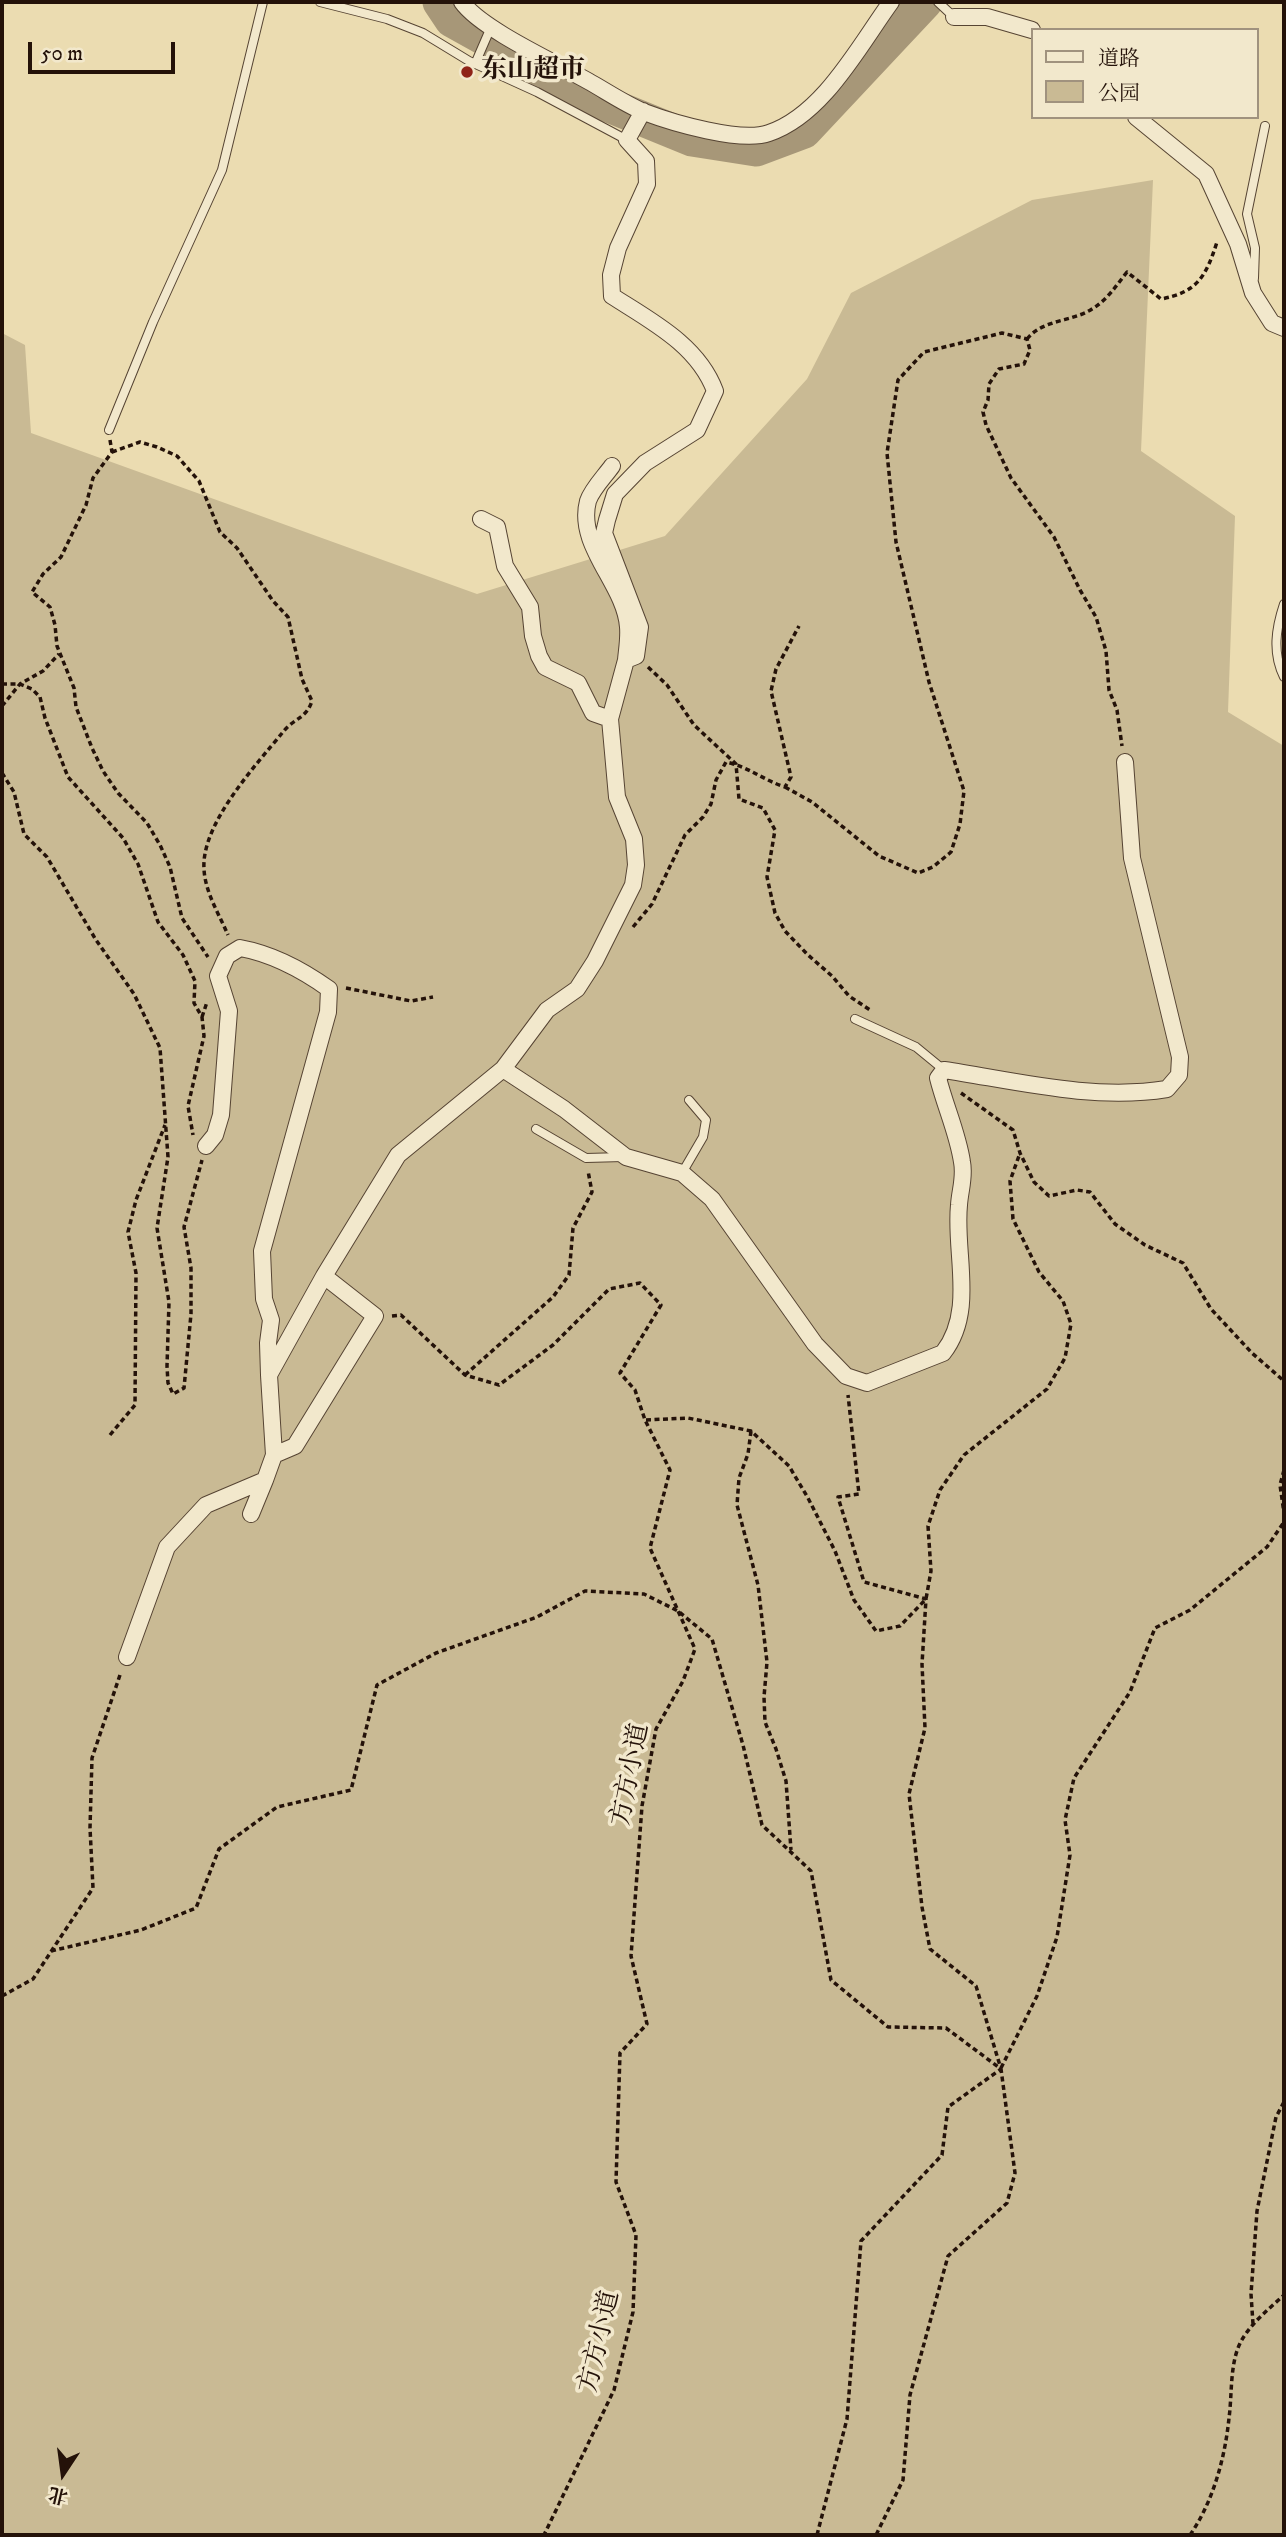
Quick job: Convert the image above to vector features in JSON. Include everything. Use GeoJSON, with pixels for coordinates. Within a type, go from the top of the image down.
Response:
{"type":"FeatureCollection","features":[{"type":"Feature","properties":{"kind":"street"},"geometry":{"type":"LineString","coordinates":[[462,2],[467,10],[491,28],[643,111],[740,137],[768,134],[794,121],[828,90],[891,2]]}},
{"type":"Feature","properties":{"kind":"street"},"geometry":{"type":"LineString","coordinates":[[954,17],[987,18],[1030,29]]}},
{"type":"Feature","properties":{"kind":"street"},"geometry":{"type":"LineString","coordinates":[[270,1374],[324,1276],[398,1155],[503,1069],[547,1010],[577,989],[595,961],[633,885],[636,865],[634,839],[617,797],[610,719],[640,627],[604,533],[615,494],[645,463],[697,430],[715,391],[701,365],[677,338],[612,296],[611,275],[618,248],[647,184],[646,161],[627,140],[643,111]]}},
{"type":"Feature","properties":{"kind":"street"},"geometry":{"type":"LineString","coordinates":[[1138,119],[1206,174],[1238,244],[1254,293],[1272,323],[1284,328]]}},
{"type":"Feature","properties":{"kind":"street"},"geometry":{"type":"LineString","coordinates":[[612,466],[589,498],[586,512],[588,533],[619,598],[628,627],[631,658]]}},
{"type":"Feature","properties":{"kind":"street"},"geometry":{"type":"LineString","coordinates":[[481,519],[497,527],[505,566],[530,607],[533,636],[545,667],[578,683],[593,713],[610,719]]}},
{"type":"Feature","properties":{"kind":"street"},"geometry":{"type":"LineString","coordinates":[[503,1069],[564,1109],[626,1157],[682,1173],[712,1199],[815,1344],[846,1376],[867,1383],[943,1353],[951,1343],[962,1300],[959,1206],[963,1186],[962,1163],[941,1074],[1111,1093],[1146,1092],[1167,1088],[1179,1075],[1180,1057],[1132,858],[1125,762]]}},
{"type":"Feature","properties":{"kind":"street"},"geometry":{"type":"LineString","coordinates":[[206,1146],[215,1135],[221,1115],[229,1011],[218,976],[227,956],[240,948],[270,956],[306,973],[329,989],[328,1012],[262,1251],[264,1299],[271,1320],[268,1343],[274,1455],[251,1514]]}},
{"type":"Feature","properties":{"kind":"street"},"geometry":{"type":"LineString","coordinates":[[274,1455],[295,1446],[375,1316],[324,1276]]}},
{"type":"Feature","properties":{"kind":"street"},"geometry":{"type":"LineString","coordinates":[[127,1657],[167,1547],[206,1505],[265,1480]]}},
{"type":"Feature","properties":{"kind":"lane"},"geometry":{"type":"LineString","coordinates":[[109,430],[153,322],[222,170],[263,2]]}},
{"type":"Feature","properties":{"kind":"lane"},"geometry":{"type":"LineString","coordinates":[[320,2],[411,28],[627,140]]}},
{"type":"Feature","properties":{"kind":"lane"},"geometry":{"type":"LineString","coordinates":[[938,2],[954,17]]}},
{"type":"Feature","properties":{"kind":"lane"},"geometry":{"type":"LineString","coordinates":[[475,63],[491,28]]}},
{"type":"Feature","properties":{"kind":"lane"},"geometry":{"type":"LineString","coordinates":[[1254,293],[1255,247],[1247,214],[1265,127]]}},
{"type":"Feature","properties":{"kind":"lane"},"geometry":{"type":"LineString","coordinates":[[1284,604],[1276,628],[1279,666],[1284,677]]}},
{"type":"Feature","properties":{"kind":"lane"},"geometry":{"type":"LineString","coordinates":[[855,1019],[916,1047],[941,1074]]}},
{"type":"Feature","properties":{"kind":"lane"},"geometry":{"type":"LineString","coordinates":[[682,1173],[702,1137],[706,1120],[689,1100]]}},
{"type":"Feature","properties":{"kind":"lane"},"geometry":{"type":"LineString","coordinates":[[536,1129],[586,1158],[626,1157]]}},
{"type":"Feature","properties":{"kind":"path"},"geometry":{"type":"LineString","coordinates":[[1027,339],[1033,331],[1090,310],[1110,295],[1127,272],[1161,299],[1174,297],[1197,285],[1208,270],[1220,234]]}},
{"type":"Feature","properties":{"kind":"path"},"geometry":{"type":"LineString","coordinates":[[630,931],[652,904],[685,835],[703,817],[711,804],[716,780],[726,762],[746,766],[766,781],[785,787],[812,802],[879,856],[918,873],[933,867],[951,852],[960,824],[964,791],[929,682],[915,617],[905,586],[896,541],[887,453],[898,380],[924,352],[1002,333],[1027,339]]}},
{"type":"Feature","properties":{"kind":"path"},"geometry":{"type":"LineString","coordinates":[[1027,339],[1030,350],[1024,364],[999,369],[989,384],[988,401],[983,412],[1007,471],[1054,537],[1096,617],[1106,651],[1109,690],[1117,709],[1125,762]]}},
{"type":"Feature","properties":{"kind":"path"},"geometry":{"type":"LineString","coordinates":[[109,430],[112,452]]}},
{"type":"Feature","properties":{"kind":"path"},"geometry":{"type":"LineString","coordinates":[[2,773],[14,792],[24,834],[47,856],[96,940],[134,994],[160,1048],[168,1157],[157,1228],[169,1302],[167,1366],[168,1383],[173,1394],[184,1388],[191,1314],[191,1268],[184,1227],[206,1146],[194,1138],[188,1106],[204,1036],[202,1017],[209,993],[218,976],[204,948],[182,918],[170,867],[160,845],[147,823],[118,793],[103,771],[83,728],[74,688],[59,654],[50,607],[32,592],[43,574],[61,557],[86,505],[93,478],[112,452],[140,442],[177,456],[199,481],[220,532],[237,548],[273,601],[289,617],[302,680],[312,701],[308,712],[288,726],[231,797],[211,835],[204,867],[208,890],[233,953]]}},
{"type":"Feature","properties":{"kind":"path"},"geometry":{"type":"LineString","coordinates":[[785,787],[791,777],[771,691],[776,669],[800,626]]}},
{"type":"Feature","properties":{"kind":"path"},"geometry":{"type":"LineString","coordinates":[[2,706],[20,684],[43,671],[59,654]]}},
{"type":"Feature","properties":{"kind":"path"},"geometry":{"type":"LineString","coordinates":[[631,658],[667,685],[694,725],[736,764],[739,799],[763,808],[775,830],[767,877],[775,913],[785,931],[808,955],[832,976],[849,996],[869,1008],[877,1028]]}},
{"type":"Feature","properties":{"kind":"path"},"geometry":{"type":"LineString","coordinates":[[2,684],[20,684],[32,689],[40,697],[52,738],[68,777],[123,838],[138,864],[158,922],[183,955],[195,981],[194,1003],[202,1017]]}},
{"type":"Feature","properties":{"kind":"path"},"geometry":{"type":"LineString","coordinates":[[329,989],[351,988],[411,1001],[433,997]]}},
{"type":"Feature","properties":{"kind":"path"},"geometry":{"type":"LineString","coordinates":[[941,1074],[1013,1130],[1020,1153],[1034,1182],[1049,1196],[1077,1190],[1090,1192],[1115,1224],[1145,1245],[1183,1263],[1211,1309],[1252,1353],[1284,1381]]}},
{"type":"Feature","properties":{"kind":"path"},"geometry":{"type":"LineString","coordinates":[[110,1435],[135,1405],[136,1273],[128,1232],[136,1200],[166,1123]]}},
{"type":"Feature","properties":{"kind":"path"},"geometry":{"type":"LineString","coordinates":[[876,2535],[903,2480],[910,2395],[948,2256],[1007,2203],[1015,2173],[1000,2069],[975,1986],[929,1949],[909,1794],[925,1728],[922,1664],[926,1599],[931,1571],[929,1526],[940,1490],[964,1455],[1047,1389],[1065,1358],[1071,1324],[1063,1301],[1039,1272],[1013,1219],[1010,1181],[1020,1153]]}},
{"type":"Feature","properties":{"kind":"path"},"geometry":{"type":"LineString","coordinates":[[465,1375],[553,1297],[569,1275],[573,1228],[592,1192],[586,1158]]}},
{"type":"Feature","properties":{"kind":"path","name":"方方小道"},"geometry":{"type":"LineString","coordinates":[[375,1316],[401,1315],[465,1375],[499,1385],[553,1345],[609,1289],[640,1283],[661,1305],[620,1373],[635,1390],[645,1420],[670,1470],[650,1548],[695,1649],[683,1681],[656,1729],[641,1820],[631,1956],[647,2024],[620,2053],[616,2182],[636,2235],[633,2312],[614,2390],[544,2535]]}},
{"type":"Feature","properties":{"kind":"path"},"geometry":{"type":"LineString","coordinates":[[846,1376],[859,1494],[838,1497],[864,1582],[926,1599]]}},
{"type":"Feature","properties":{"kind":"path"},"geometry":{"type":"LineString","coordinates":[[645,1420],[688,1418],[751,1431],[789,1466],[835,1551],[854,1600],[876,1631],[900,1626],[926,1599]]}},
{"type":"Feature","properties":{"kind":"path"},"geometry":{"type":"LineString","coordinates":[[751,1431],[748,1454],[739,1478],[737,1505],[758,1586],[767,1661],[765,1722],[786,1781],[791,1853]]}},
{"type":"Feature","properties":{"kind":"path"},"geometry":{"type":"LineString","coordinates":[[1284,1470],[1280,1485],[1284,1513]]}},
{"type":"Feature","properties":{"kind":"path"},"geometry":{"type":"LineString","coordinates":[[817,2535],[847,2419],[861,2241],[942,2155],[948,2107],[1000,2069],[1037,1996],[1057,1937],[1070,1855],[1065,1820],[1074,1778],[1130,1692],[1155,1628],[1190,1610],[1267,1547],[1284,1522]]}},
{"type":"Feature","properties":{"kind":"path"},"geometry":{"type":"LineString","coordinates":[[51,1951],[141,1930],[196,1908],[219,1849],[277,1807],[351,1790],[377,1685],[436,1653],[537,1617],[584,1591],[643,1594],[678,1611],[712,1639],[743,1745],[762,1825],[811,1871],[831,1980],[888,2027],[946,2028],[1000,2069]]}},
{"type":"Feature","properties":{"kind":"path"},"geometry":{"type":"LineString","coordinates":[[2,1996],[33,1979],[93,1888],[90,1828],[92,1758],[127,1657]]}},
{"type":"Feature","properties":{"kind":"path"},"geometry":{"type":"LineString","coordinates":[[1253,2324],[1251,2294],[1256,2211],[1276,2117],[1284,2102]]}},
{"type":"Feature","properties":{"kind":"path"},"geometry":{"type":"LineString","coordinates":[[1190,2535],[1205,2514],[1219,2468],[1229,2421],[1238,2347],[1253,2324],[1284,2295]]}},
{"type":"Feature","properties":{"kind":"green space"},"geometry":{"type":"Polygon","coordinates":[[[1153,180],[1141,451],[1235,516],[1228,712],[1284,746],[1284,2535],[2,2535],[2,333],[25,345],[31,433],[477,594],[665,536],[807,379],[851,293],[1032,200],[1153,180]]]}},
{"type":"Feature","properties":{"kind":"waterway"},"geometry":{"type":"LineString","coordinates":[[440,2],[452,20],[594,99],[692,139],[756,149],[804,131],[925,2]]}},
{"type":"Feature","properties":{"kind":"place","name":"东山超市"},"geometry":{"type":"Point","coordinates":[467,72]}}]}
